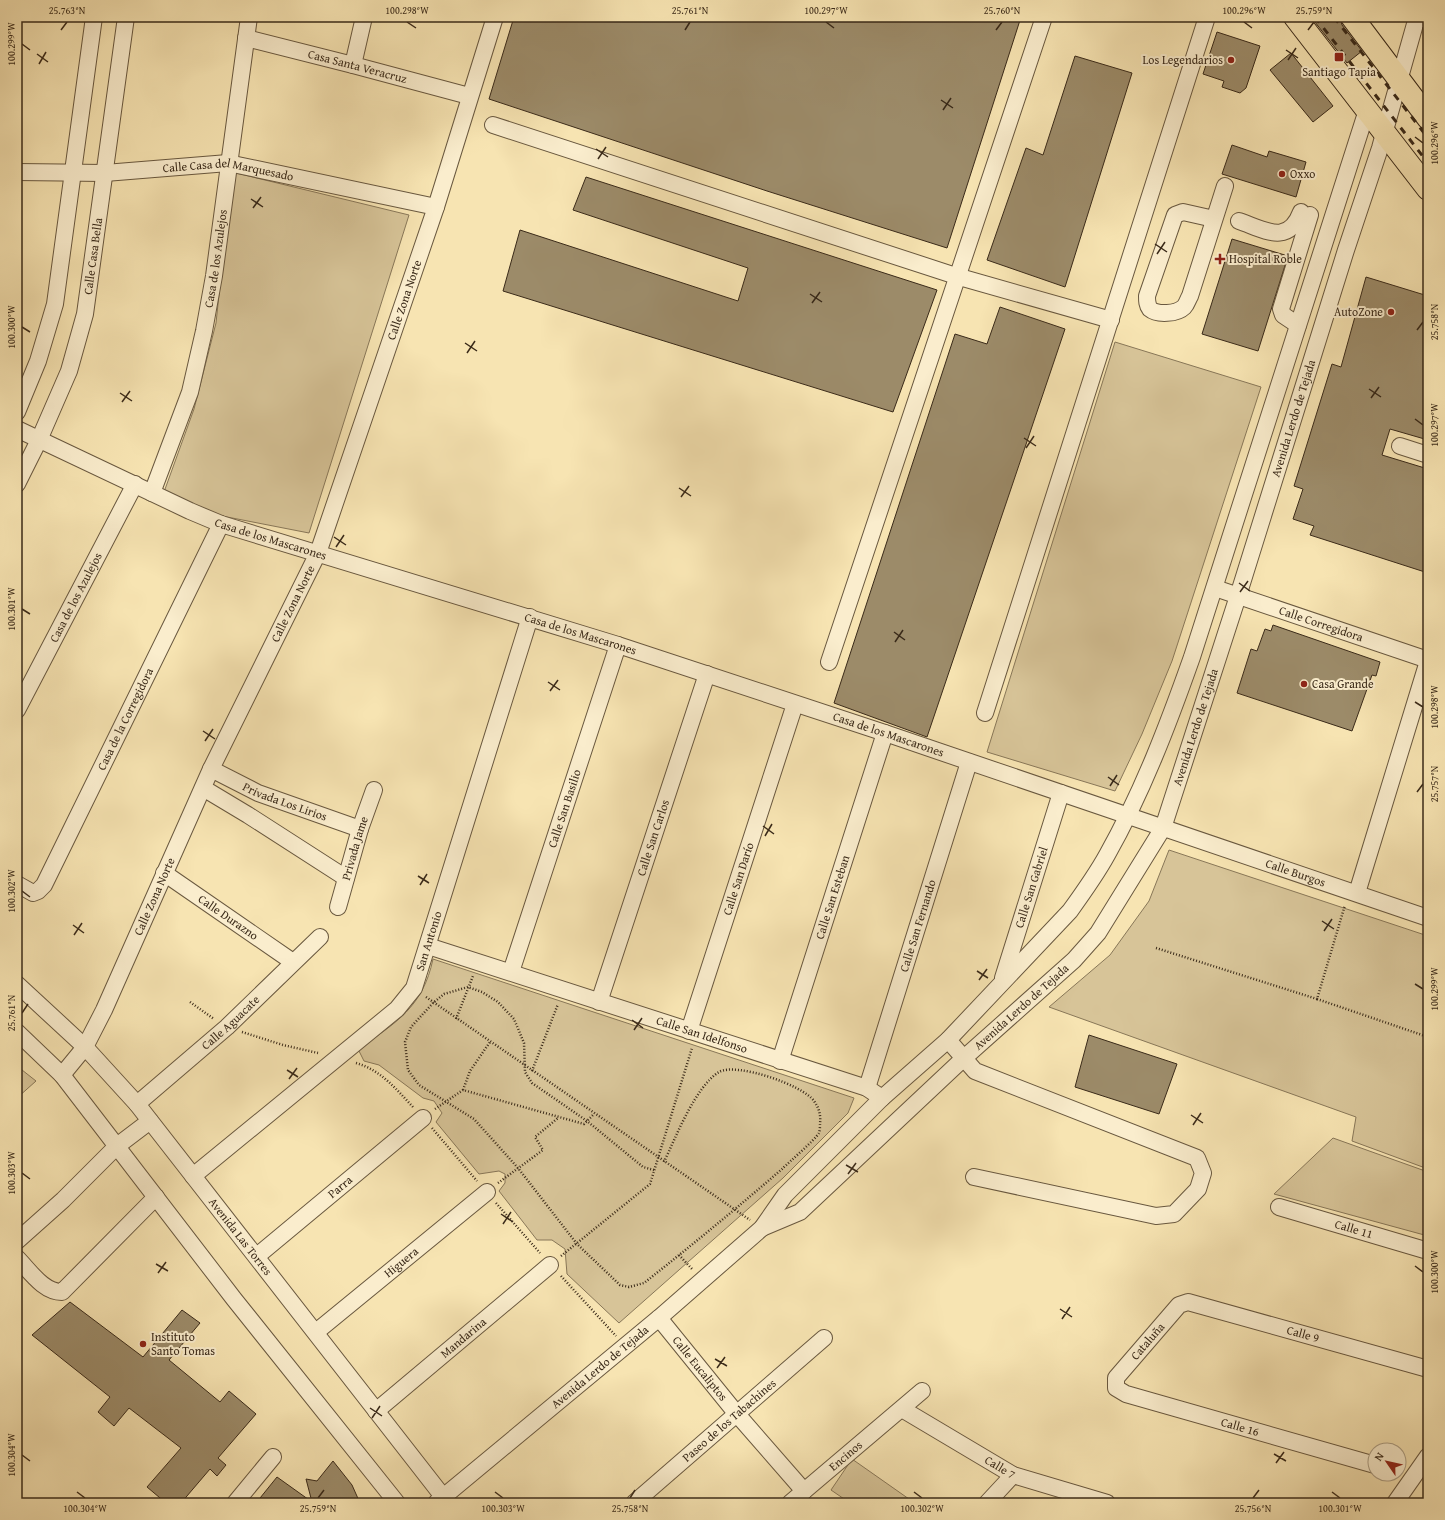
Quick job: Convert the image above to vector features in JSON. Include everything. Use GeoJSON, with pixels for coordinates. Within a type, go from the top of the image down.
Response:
{"type":"FeatureCollection","features":[{"type":"Feature","properties":{"kind":"highway"},"geometry":{"type":"LineString","coordinates":[[1295,17],[1428,189]]}},
{"type":"Feature","properties":{"kind":"highway"},"geometry":{"type":"LineString","coordinates":[[1352,17],[1428,118]]}},
{"type":"Feature","properties":{"kind":"street"},"geometry":{"type":"LineString","coordinates":[[17,412],[38,361],[55,304],[94,17]]}},
{"type":"Feature","properties":{"kind":"street","name":"Calle Casa Bella"},"geometry":{"type":"LineString","coordinates":[[17,484],[39,440],[69,371],[85,314],[126,17]]}},
{"type":"Feature","properties":{"kind":"street","name":"Casa de los Azulejos"},"geometry":{"type":"LineString","coordinates":[[152,493],[190,392],[204,331],[214,276],[228,163],[249,17]]}},
{"type":"Feature","properties":{"kind":"street"},"geometry":{"type":"LineString","coordinates":[[353,65],[364,17]]}},
{"type":"Feature","properties":{"kind":"street","name":"Calle Zona Norte"},"geometry":{"type":"LineString","coordinates":[[62,1075],[85,1047],[104,1010],[211,769],[318,553],[436,207],[469,96],[495,17]]}},
{"type":"Feature","properties":{"kind":"street"},"geometry":{"type":"LineString","coordinates":[[829,662],[956,276],[1044,17]]}},
{"type":"Feature","properties":{"kind":"street"},"geometry":{"type":"LineString","coordinates":[[985,713],[1207,17]]}},
{"type":"Feature","properties":{"kind":"street"},"geometry":{"type":"LineString","coordinates":[[1417,17],[1428,20]]}},
{"type":"Feature","properties":{"kind":"street","name":"Avenida Lerdo de Tejada"},"geometry":{"type":"LineString","coordinates":[[762,1228],[800,1212],[964,1058],[1074,960],[1098,933],[1163,828],[1238,596],[1343,257],[1384,132],[1417,17]]}},
{"type":"Feature","properties":{"kind":"street","name":"Casa Santa Veracruz"},"geometry":{"type":"LineString","coordinates":[[246,38],[469,96]]}},
{"type":"Feature","properties":{"kind":"street","name":"Avenida Lerdo de Tejada"},"geometry":{"type":"LineString","coordinates":[[442,1501],[659,1318],[762,1228],[785,1195],[882,1098],[948,1040],[1070,911],[1107,856],[1128,815],[1168,725],[1215,588],[1367,110]]}},
{"type":"Feature","properties":{"kind":"street"},"geometry":{"type":"LineString","coordinates":[[493,125],[956,276],[1111,320]]}},
{"type":"Feature","properties":{"kind":"street","name":"Calle Casa del Marquesado"},"geometry":{"type":"LineString","coordinates":[[17,172],[105,173],[228,163],[436,207]]}},
{"type":"Feature","properties":{"kind":"street"},"geometry":{"type":"LineString","coordinates":[[1214,219],[1182,212],[1175,215],[1147,296],[1147,304],[1150,309],[1158,312],[1171,312],[1180,310],[1185,306],[1214,219],[1224,186]]}},
{"type":"Feature","properties":{"kind":"street"},"geometry":{"type":"LineString","coordinates":[[1239,221],[1272,233],[1280,233],[1288,231],[1294,227],[1306,213],[1281,308],[1283,315],[1298,325]]}},
{"type":"Feature","properties":{"kind":"street","name":"Casa de los Mascarones"},"geometry":{"type":"LineString","coordinates":[[17,429],[221,524],[618,645],[1128,815]]}},
{"type":"Feature","properties":{"kind":"street"},"geometry":{"type":"LineString","coordinates":[[1400,446],[1428,455]]}},
{"type":"Feature","properties":{"kind":"street","name":"Casa de los Azulejos"},"geometry":{"type":"LineString","coordinates":[[17,710],[135,484]]}},
{"type":"Feature","properties":{"kind":"street","name":"Casa de la Corregidora"},"geometry":{"type":"LineString","coordinates":[[17,884],[26,891],[33,893],[38,891],[44,885],[221,524]]}},
{"type":"Feature","properties":{"kind":"street","name":"Calle Corregidora"},"geometry":{"type":"LineString","coordinates":[[1215,588],[1428,661]]}},
{"type":"Feature","properties":{"kind":"street","name":"San Antonio"},"geometry":{"type":"LineString","coordinates":[[193,1176],[398,1009],[414,988],[530,617]]}},
{"type":"Feature","properties":{"kind":"street","name":"Calle San Basilio"},"geometry":{"type":"LineString","coordinates":[[511,972],[618,645]]}},
{"type":"Feature","properties":{"kind":"street"},"geometry":{"type":"LineString","coordinates":[[1353,892],[1428,661]]}},
{"type":"Feature","properties":{"kind":"street","name":"Calle San Carlos"},"geometry":{"type":"LineString","coordinates":[[599,1002],[706,674]]}},
{"type":"Feature","properties":{"kind":"street","name":"Calle San Darío"},"geometry":{"type":"LineString","coordinates":[[689,1031],[795,704]]}},
{"type":"Feature","properties":{"kind":"street","name":"Calle San Esteban"},"geometry":{"type":"LineString","coordinates":[[780,1061],[885,733]]}},
{"type":"Feature","properties":{"kind":"street","name":"Calle San Fernando"},"geometry":{"type":"LineString","coordinates":[[867,1088],[969,762]]}},
{"type":"Feature","properties":{"kind":"street","name":"Privada Los Lirios"},"geometry":{"type":"LineString","coordinates":[[211,769],[258,793],[360,829]]}},
{"type":"Feature","properties":{"kind":"street"},"geometry":{"type":"LineString","coordinates":[[203,788],[346,878]]}},
{"type":"Feature","properties":{"kind":"street","name":"Privada Jame"},"geometry":{"type":"LineString","coordinates":[[338,907],[360,829],[374,790]]}},
{"type":"Feature","properties":{"kind":"street"},"geometry":{"type":"LineString","coordinates":[[248,815],[258,793]]}},
{"type":"Feature","properties":{"kind":"street","name":"Calle San Gabriel"},"geometry":{"type":"LineString","coordinates":[[1002,982],[1061,793]]}},
{"type":"Feature","properties":{"kind":"street","name":"Calle Burgos"},"geometry":{"type":"LineString","coordinates":[[1128,815],[1428,918]]}},
{"type":"Feature","properties":{"kind":"street","name":"Calle Durazno"},"geometry":{"type":"LineString","coordinates":[[164,872],[293,962]]}},
{"type":"Feature","properties":{"kind":"street","name":"Calle Aguacate"},"geometry":{"type":"LineString","coordinates":[[137,1104],[227,1028],[320,937]]}},
{"type":"Feature","properties":{"kind":"street","name":"Calle San Idelfonso"},"geometry":{"type":"LineString","coordinates":[[428,946],[867,1088],[882,1098]]}},
{"type":"Feature","properties":{"kind":"street","name":"Avenida Las Torres"},"geometry":{"type":"LineString","coordinates":[[17,984],[85,1047],[137,1104],[316,1332],[442,1501]]}},
{"type":"Feature","properties":{"kind":"street"},"geometry":{"type":"LineString","coordinates":[[17,1032],[62,1075],[234,1299],[397,1503]]}},
{"type":"Feature","properties":{"kind":"street"},"geometry":{"type":"LineString","coordinates":[[948,1040],[975,1071],[1197,1158],[1204,1173],[1198,1189],[1174,1214],[1156,1216],[974,1177]]}},
{"type":"Feature","properties":{"kind":"street","name":"Parra"},"geometry":{"type":"LineString","coordinates":[[257,1256],[423,1118]]}},
{"type":"Feature","properties":{"kind":"street"},"geometry":{"type":"LineString","coordinates":[[17,1241],[63,1200],[117,1146],[150,1121]]}},
{"type":"Feature","properties":{"kind":"street","name":"Higuera"},"geometry":{"type":"LineString","coordinates":[[316,1332],[486,1192]]}},
{"type":"Feature","properties":{"kind":"street"},"geometry":{"type":"LineString","coordinates":[[17,1258],[44,1286],[54,1292],[62,1292],[156,1197]]}},
{"type":"Feature","properties":{"kind":"street","name":"Calle 11"},"geometry":{"type":"LineString","coordinates":[[1279,1207],[1428,1251]]}},
{"type":"Feature","properties":{"kind":"street","name":"Mandarina"},"geometry":{"type":"LineString","coordinates":[[376,1411],[550,1265]]}},
{"type":"Feature","properties":{"kind":"street","name":"Calle 9"},"geometry":{"type":"LineString","coordinates":[[1179,1304],[1195,1303],[1428,1369]]}},
{"type":"Feature","properties":{"kind":"street","name":"Cataluña"},"geometry":{"type":"LineString","coordinates":[[1116,1378],[1179,1304]]}},
{"type":"Feature","properties":{"kind":"street","name":"Calle Eucaliptos"},"geometry":{"type":"LineString","coordinates":[[659,1318],[736,1413],[804,1491]]}},
{"type":"Feature","properties":{"kind":"street","name":"Paseo de los Tabachines"},"geometry":{"type":"LineString","coordinates":[[634,1503],[824,1338]]}},
{"type":"Feature","properties":{"kind":"street","name":"Calle 16"},"geometry":{"type":"LineString","coordinates":[[1116,1378],[1116,1388],[1126,1394],[1367,1463]]}},
{"type":"Feature","properties":{"kind":"street","name":"Encinos"},"geometry":{"type":"LineString","coordinates":[[790,1503],[922,1392]]}},
{"type":"Feature","properties":{"kind":"street","name":"Calle 7"},"geometry":{"type":"LineString","coordinates":[[902,1409],[1013,1475],[1107,1503]]}},
{"type":"Feature","properties":{"kind":"street"},"geometry":{"type":"LineString","coordinates":[[1407,1473],[1428,1456]]}},
{"type":"Feature","properties":{"kind":"street"},"geometry":{"type":"LineString","coordinates":[[235,1503],[273,1457]]}},
{"type":"Feature","properties":{"kind":"street"},"geometry":{"type":"LineString","coordinates":[[987,1503],[1013,1475]]}},
{"type":"Feature","properties":{"kind":"street"},"geometry":{"type":"LineString","coordinates":[[1395,1503],[1403,1482]]}},
{"type":"Feature","properties":{"kind":"path"},"geometry":{"type":"LineString","coordinates":[[1317,1000],[1353,892]]}},
{"type":"Feature","properties":{"kind":"path"},"geometry":{"type":"LineString","coordinates":[[1156,948],[1428,1037]]}},
{"type":"Feature","properties":{"kind":"path"},"geometry":{"type":"LineString","coordinates":[[456,1018],[478,962]]}},
{"type":"Feature","properties":{"kind":"path"},"geometry":{"type":"LineString","coordinates":[[654,1170],[643,1167],[587,1121],[532,1083],[525,1072],[524,1043],[514,1019],[498,1002],[482,992],[468,987],[444,994],[433,1003],[411,1027],[405,1042],[406,1056],[408,1070],[419,1085],[474,1119],[518,1168],[577,1244],[620,1284],[629,1287],[644,1283],[735,1210],[792,1159],[819,1132],[821,1115],[814,1100],[804,1092],[774,1078],[740,1070],[720,1072],[709,1081],[694,1101],[664,1162]]}},
{"type":"Feature","properties":{"kind":"path"},"geometry":{"type":"LineString","coordinates":[[414,988],[433,1003],[762,1228]]}},
{"type":"Feature","properties":{"kind":"path"},"geometry":{"type":"LineString","coordinates":[[532,1071],[564,990]]}},
{"type":"Feature","properties":{"kind":"path"},"geometry":{"type":"LineString","coordinates":[[190,1002],[227,1028],[283,1045],[339,1058]]}},
{"type":"Feature","properties":{"kind":"path"},"geometry":{"type":"LineString","coordinates":[[550,1265],[650,1184],[692,1048],[689,1031]]}},
{"type":"Feature","properties":{"kind":"path"},"geometry":{"type":"LineString","coordinates":[[423,1118],[463,1090],[470,1071],[490,1042]]}},
{"type":"Feature","properties":{"kind":"path"},"geometry":{"type":"LineString","coordinates":[[463,1090],[584,1124],[594,1114]]}},
{"type":"Feature","properties":{"kind":"path"},"geometry":{"type":"LineString","coordinates":[[486,1192],[543,1150],[535,1137],[559,1117]]}},
{"type":"Feature","properties":{"kind":"shaded area"},"geometry":{"type":"Polygon","coordinates":[[[232,172],[409,215],[309,533],[222,516],[164,492],[194,409],[216,323],[232,172]]]}},
{"type":"Feature","properties":{"kind":"shaded area"},"geometry":{"type":"Polygon","coordinates":[[[1115,342],[1261,387],[1172,661],[1142,734],[1115,791],[987,752],[1115,342]]]}},
{"type":"Feature","properties":{"kind":"shaded area"},"geometry":{"type":"Polygon","coordinates":[[[1169,850],[1428,936],[1428,1169],[1352,1141],[1356,1117],[1049,1007],[1110,955],[1149,901],[1169,850]]]}},
{"type":"Feature","properties":{"kind":"shaded area"},"geometry":{"type":"Polygon","coordinates":[[[433,959],[854,1098],[848,1113],[783,1178],[619,1323],[567,1274],[565,1249],[552,1240],[537,1240],[499,1191],[505,1183],[505,1174],[499,1171],[479,1174],[436,1122],[442,1113],[434,1101],[423,1098],[379,1065],[364,1061],[358,1049],[396,1022],[415,1002],[428,976],[433,959]]]}},
{"type":"Feature","properties":{"kind":"shaded area"},"geometry":{"type":"Polygon","coordinates":[[[17,1066],[36,1081],[17,1098],[17,1066]]]}},
{"type":"Feature","properties":{"kind":"shaded area"},"geometry":{"type":"Polygon","coordinates":[[[1333,1138],[1428,1172],[1428,1236],[1274,1194],[1333,1138]]]}},
{"type":"Feature","properties":{"kind":"shaded area"},"geometry":{"type":"Polygon","coordinates":[[[852,1459],[909,1499],[906,1503],[850,1503],[831,1490],[852,1459]]]}},
{"type":"Feature","properties":{"kind":"building"},"geometry":{"type":"Polygon","coordinates":[[[514,17],[1021,17],[947,248],[767,191],[489,99],[514,17]]]}},
{"type":"Feature","properties":{"kind":"building"},"geometry":{"type":"Polygon","coordinates":[[[1311,17],[1340,17],[1342,25],[1362,51],[1347,63],[1311,17]]]}},
{"type":"Feature","properties":{"kind":"building","name":"Los Legendarios"},"geometry":{"type":"Polygon","coordinates":[[[1217,32],[1260,46],[1246,88],[1240,93],[1222,87],[1224,81],[1203,74],[1217,32]]]}},
{"type":"Feature","properties":{"kind":"building"},"geometry":{"type":"Polygon","coordinates":[[[1291,53],[1333,106],[1313,122],[1270,70],[1291,53]]]}},
{"type":"Feature","properties":{"kind":"building"},"geometry":{"type":"Polygon","coordinates":[[[1075,56],[1132,73],[1065,287],[987,260],[1026,148],[1043,155],[1075,56]]]}},
{"type":"Feature","properties":{"kind":"building"},"geometry":{"type":"Polygon","coordinates":[[[1232,145],[1267,157],[1269,151],[1306,162],[1296,197],[1222,174],[1232,145]]]}},
{"type":"Feature","properties":{"kind":"building"},"geometry":{"type":"Polygon","coordinates":[[[586,177],[937,290],[893,412],[503,291],[520,230],[738,301],[748,268],[573,210],[586,177]]]}},
{"type":"Feature","properties":{"kind":"building"},"geometry":{"type":"Polygon","coordinates":[[[1232,239],[1288,256],[1258,351],[1202,334],[1232,239]]]}},
{"type":"Feature","properties":{"kind":"building"},"geometry":{"type":"Polygon","coordinates":[[[1366,277],[1428,296],[1428,440],[1390,429],[1382,455],[1428,469],[1428,573],[1310,535],[1314,526],[1293,519],[1303,489],[1294,486],[1332,364],[1341,367],[1366,277]]]}},
{"type":"Feature","properties":{"kind":"building"},"geometry":{"type":"Polygon","coordinates":[[[1000,307],[1065,329],[927,737],[834,703],[955,334],[987,344],[1000,307]]]}},
{"type":"Feature","properties":{"kind":"building","name":"Casa Grande"},"geometry":{"type":"Polygon","coordinates":[[[1273,625],[1380,662],[1376,676],[1372,675],[1352,731],[1237,693],[1251,649],[1257,651],[1265,629],[1271,631],[1273,625]]]}},
{"type":"Feature","properties":{"kind":"building"},"geometry":{"type":"Polygon","coordinates":[[[1089,1035],[1177,1064],[1159,1114],[1075,1087],[1089,1035]]]}},
{"type":"Feature","properties":{"kind":"building"},"geometry":{"type":"Polygon","coordinates":[[[70,1302],[143,1357],[182,1310],[200,1323],[169,1360],[220,1402],[229,1391],[256,1414],[218,1458],[226,1465],[217,1476],[210,1469],[181,1503],[166,1503],[147,1487],[181,1448],[129,1408],[114,1426],[98,1412],[110,1397],[32,1335],[70,1302]]]}},
{"type":"Feature","properties":{"kind":"building"},"geometry":{"type":"Polygon","coordinates":[[[333,1461],[352,1485],[360,1503],[256,1503],[277,1477],[312,1502],[306,1479],[317,1481],[333,1461]]]}},
{"type":"Feature","properties":{"kind":"railway"},"geometry":{"type":"LineString","coordinates":[[1315,17],[1428,163]]}},
{"type":"Feature","properties":{"kind":"railway"},"geometry":{"type":"LineString","coordinates":[[1334,17],[1428,138]]}},
{"type":"Feature","properties":{"kind":"place","name":"Santiago Tapia"},"geometry":{"type":"Point","coordinates":[1339,57]}},
{"type":"Feature","properties":{"kind":"place","name":"Los Legendarios"},"geometry":{"type":"Point","coordinates":[1231,60]}},
{"type":"Feature","properties":{"kind":"place","name":"Oxxo"},"geometry":{"type":"Point","coordinates":[1282,174]}},
{"type":"Feature","properties":{"kind":"place","name":"Hospital Roble"},"geometry":{"type":"Point","coordinates":[1220,259]}},
{"type":"Feature","properties":{"kind":"place","name":"AutoZone"},"geometry":{"type":"Point","coordinates":[1391,312]}},
{"type":"Feature","properties":{"kind":"place","name":"Casa Grande"},"geometry":{"type":"Point","coordinates":[1304,684]}},
{"type":"Feature","properties":{"kind":"place","name":"Instituto Santo Tomas"},"geometry":{"type":"Point","coordinates":[143,1344]}}]}
